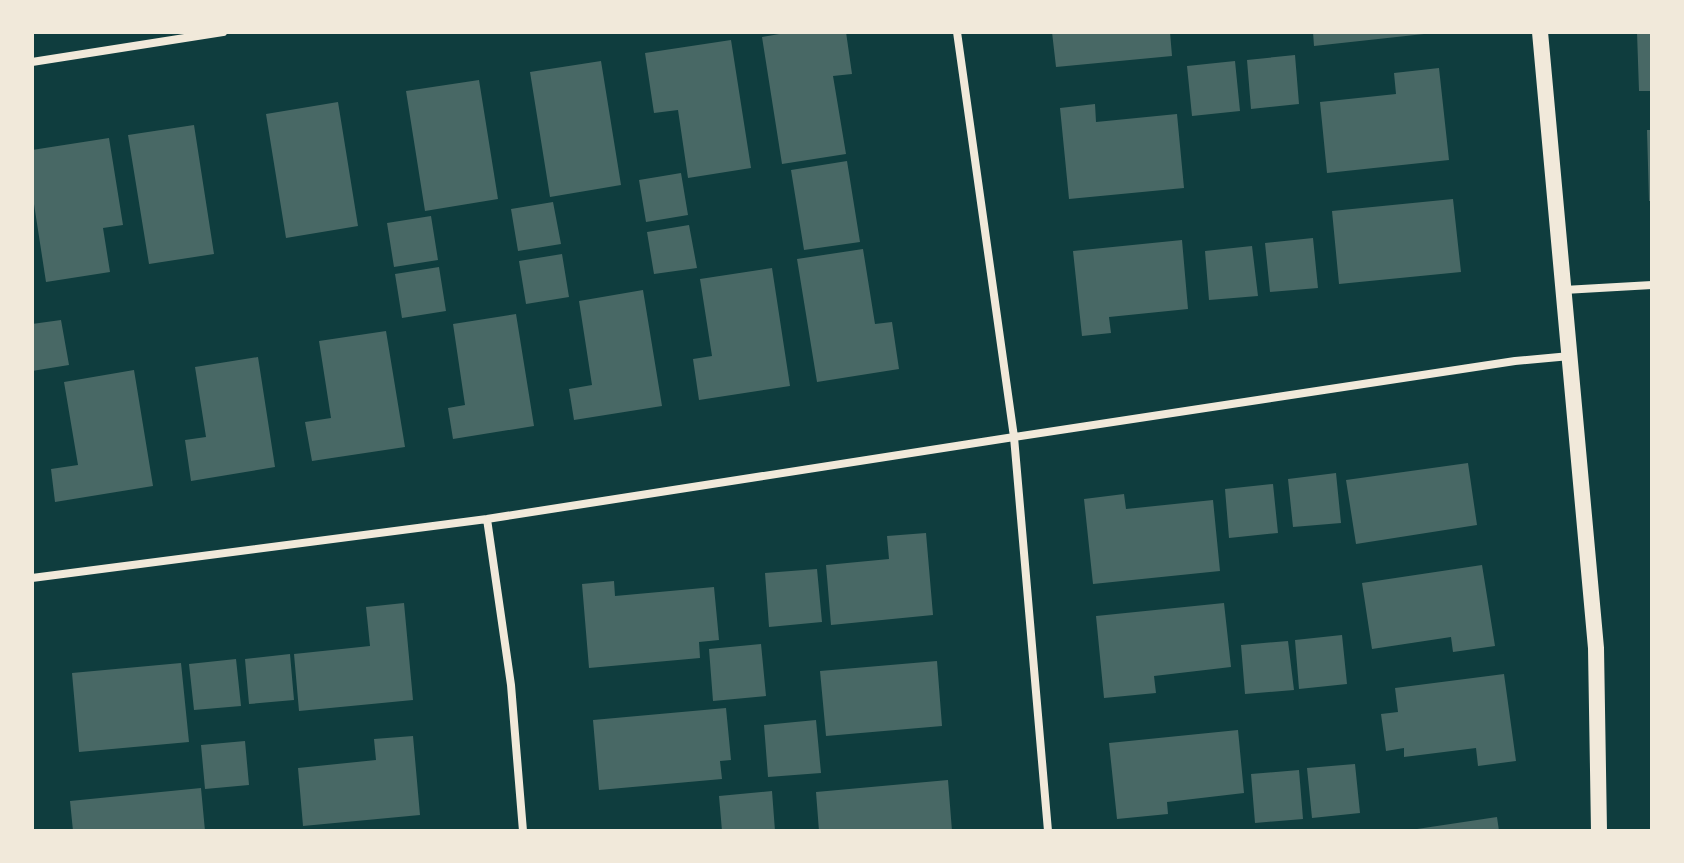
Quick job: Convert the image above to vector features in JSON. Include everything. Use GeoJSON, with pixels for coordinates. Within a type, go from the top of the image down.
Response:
{"type":"FeatureCollection","features":[{"type":"Feature","properties":{"kind":"main road"},"geometry":{"type":"LineString","coordinates":[[1540,32],[1596,648],[1599,831]]}},
{"type":"Feature","properties":{"kind":"street"},"geometry":{"type":"LineString","coordinates":[[32,62],[223,32]]}},
{"type":"Feature","properties":{"kind":"street"},"geometry":{"type":"LineString","coordinates":[[957,32],[1014,437],[1048,831]]}},
{"type":"Feature","properties":{"kind":"street"},"geometry":{"type":"LineString","coordinates":[[1564,290],[1652,285]]}},
{"type":"Feature","properties":{"kind":"street"},"geometry":{"type":"LineString","coordinates":[[32,578],[487,519],[1515,361],[1570,356]]}},
{"type":"Feature","properties":{"kind":"street"},"geometry":{"type":"LineString","coordinates":[[487,519],[511,685],[523,831]]}},
{"type":"Feature","properties":{"kind":"building"},"geometry":{"type":"Polygon","coordinates":[[[791,32],[846,32],[852,74],[833,76],[846,154],[782,164],[762,37],[791,32]]]}},
{"type":"Feature","properties":{"kind":"building"},"geometry":{"type":"Polygon","coordinates":[[[1052,32],[1170,32],[1172,56],[1056,67],[1052,32]]]}},
{"type":"Feature","properties":{"kind":"building"},"geometry":{"type":"Polygon","coordinates":[[[1313,32],[1424,32],[1424,34],[1314,46],[1313,32]]]}},
{"type":"Feature","properties":{"kind":"building"},"geometry":{"type":"Polygon","coordinates":[[[1637,32],[1652,32],[1652,91],[1639,91],[1637,32]]]}},
{"type":"Feature","properties":{"kind":"building"},"geometry":{"type":"Polygon","coordinates":[[[731,40],[751,168],[688,178],[678,110],[654,113],[645,53],[731,40]]]}},
{"type":"Feature","properties":{"kind":"building"},"geometry":{"type":"Polygon","coordinates":[[[1295,55],[1299,104],[1251,109],[1247,60],[1295,55]]]}},
{"type":"Feature","properties":{"kind":"building"},"geometry":{"type":"Polygon","coordinates":[[[601,61],[621,185],[550,197],[530,72],[601,61]]]}},
{"type":"Feature","properties":{"kind":"building"},"geometry":{"type":"Polygon","coordinates":[[[1235,61],[1240,111],[1192,116],[1187,66],[1235,61]]]}},
{"type":"Feature","properties":{"kind":"building"},"geometry":{"type":"Polygon","coordinates":[[[1439,68],[1449,160],[1327,173],[1320,102],[1396,94],[1394,73],[1439,68]]]}},
{"type":"Feature","properties":{"kind":"building"},"geometry":{"type":"Polygon","coordinates":[[[479,80],[498,199],[425,211],[406,91],[479,80]]]}},
{"type":"Feature","properties":{"kind":"building"},"geometry":{"type":"Polygon","coordinates":[[[338,102],[358,226],[286,238],[266,114],[338,102]]]}},
{"type":"Feature","properties":{"kind":"building"},"geometry":{"type":"Polygon","coordinates":[[[1095,104],[1096,122],[1177,114],[1184,188],[1069,199],[1060,108],[1095,104]]]}},
{"type":"Feature","properties":{"kind":"building"},"geometry":{"type":"Polygon","coordinates":[[[194,125],[214,254],[149,264],[128,135],[194,125]]]}},
{"type":"Feature","properties":{"kind":"building"},"geometry":{"type":"Polygon","coordinates":[[[1647,130],[1652,130],[1652,201],[1649,201],[1647,130]]]}},
{"type":"Feature","properties":{"kind":"building"},"geometry":{"type":"Polygon","coordinates":[[[109,138],[123,225],[103,228],[110,272],[46,282],[32,191],[32,150],[109,138]]]}},
{"type":"Feature","properties":{"kind":"building"},"geometry":{"type":"Polygon","coordinates":[[[847,161],[860,242],[804,250],[791,170],[847,161]]]}},
{"type":"Feature","properties":{"kind":"building"},"geometry":{"type":"Polygon","coordinates":[[[681,173],[688,215],[646,222],[639,180],[681,173]]]}},
{"type":"Feature","properties":{"kind":"building"},"geometry":{"type":"Polygon","coordinates":[[[1453,199],[1461,272],[1339,284],[1332,211],[1453,199]]]}},
{"type":"Feature","properties":{"kind":"building"},"geometry":{"type":"Polygon","coordinates":[[[553,202],[561,244],[518,251],[511,209],[553,202]]]}},
{"type":"Feature","properties":{"kind":"building"},"geometry":{"type":"Polygon","coordinates":[[[431,216],[438,260],[394,267],[387,223],[431,216]]]}},
{"type":"Feature","properties":{"kind":"building"},"geometry":{"type":"Polygon","coordinates":[[[689,225],[697,268],[654,274],[647,232],[689,225]]]}},
{"type":"Feature","properties":{"kind":"building"},"geometry":{"type":"Polygon","coordinates":[[[1313,238],[1318,288],[1270,292],[1265,243],[1313,238]]]}},
{"type":"Feature","properties":{"kind":"building"},"geometry":{"type":"Polygon","coordinates":[[[1182,240],[1188,309],[1109,317],[1111,333],[1082,336],[1073,251],[1182,240]]]}},
{"type":"Feature","properties":{"kind":"building"},"geometry":{"type":"Polygon","coordinates":[[[1252,246],[1258,296],[1209,300],[1205,251],[1252,246]]]}},
{"type":"Feature","properties":{"kind":"building"},"geometry":{"type":"Polygon","coordinates":[[[863,249],[875,324],[892,322],[899,369],[817,382],[797,259],[863,249]]]}},
{"type":"Feature","properties":{"kind":"building"},"geometry":{"type":"Polygon","coordinates":[[[562,254],[569,297],[526,304],[519,261],[562,254]]]}},
{"type":"Feature","properties":{"kind":"building"},"geometry":{"type":"Polygon","coordinates":[[[439,267],[446,311],[402,318],[395,274],[439,267]]]}},
{"type":"Feature","properties":{"kind":"building"},"geometry":{"type":"Polygon","coordinates":[[[772,268],[790,386],[699,400],[693,359],[712,356],[700,279],[772,268]]]}},
{"type":"Feature","properties":{"kind":"building"},"geometry":{"type":"Polygon","coordinates":[[[643,290],[662,406],[574,420],[569,389],[592,385],[579,301],[643,290]]]}},
{"type":"Feature","properties":{"kind":"building"},"geometry":{"type":"Polygon","coordinates":[[[516,314],[534,426],[453,439],[448,408],[465,405],[453,324],[516,314]]]}},
{"type":"Feature","properties":{"kind":"building"},"geometry":{"type":"Polygon","coordinates":[[[61,320],[69,365],[32,371],[32,324],[61,320]]]}},
{"type":"Feature","properties":{"kind":"building"},"geometry":{"type":"Polygon","coordinates":[[[386,331],[405,447],[312,461],[305,422],[331,418],[319,341],[386,331]]]}},
{"type":"Feature","properties":{"kind":"building"},"geometry":{"type":"Polygon","coordinates":[[[258,357],[275,467],[191,481],[185,440],[206,437],[195,367],[258,357]]]}},
{"type":"Feature","properties":{"kind":"building"},"geometry":{"type":"Polygon","coordinates":[[[134,370],[153,486],[55,502],[51,469],[78,465],[64,382],[134,370]]]}},
{"type":"Feature","properties":{"kind":"building"},"geometry":{"type":"Polygon","coordinates":[[[1468,463],[1477,525],[1356,544],[1346,480],[1468,463]]]}},
{"type":"Feature","properties":{"kind":"building"},"geometry":{"type":"Polygon","coordinates":[[[1336,473],[1341,523],[1293,527],[1288,479],[1336,473]]]}},
{"type":"Feature","properties":{"kind":"building"},"geometry":{"type":"Polygon","coordinates":[[[1273,484],[1278,533],[1229,538],[1225,489],[1273,484]]]}},
{"type":"Feature","properties":{"kind":"building"},"geometry":{"type":"Polygon","coordinates":[[[1124,494],[1126,509],[1213,500],[1220,571],[1093,584],[1084,499],[1124,494]]]}},
{"type":"Feature","properties":{"kind":"building"},"geometry":{"type":"Polygon","coordinates":[[[926,533],[933,615],[831,625],[826,565],[889,559],[887,536],[926,533]]]}},
{"type":"Feature","properties":{"kind":"building"},"geometry":{"type":"Polygon","coordinates":[[[1482,565],[1495,646],[1453,652],[1451,637],[1372,649],[1362,583],[1482,565]]]}},
{"type":"Feature","properties":{"kind":"building"},"geometry":{"type":"Polygon","coordinates":[[[817,569],[822,622],[769,627],[765,573],[817,569]]]}},
{"type":"Feature","properties":{"kind":"building"},"geometry":{"type":"Polygon","coordinates":[[[614,581],[615,596],[714,587],[719,640],[699,642],[700,658],[589,668],[582,584],[614,581]]]}},
{"type":"Feature","properties":{"kind":"building"},"geometry":{"type":"Polygon","coordinates":[[[404,603],[413,700],[299,711],[294,654],[370,646],[366,607],[404,603]]]}},
{"type":"Feature","properties":{"kind":"building"},"geometry":{"type":"Polygon","coordinates":[[[1224,603],[1231,667],[1154,676],[1156,693],[1104,698],[1096,616],[1224,603]]]}},
{"type":"Feature","properties":{"kind":"building"},"geometry":{"type":"Polygon","coordinates":[[[1342,635],[1347,684],[1299,689],[1295,640],[1342,635]]]}},
{"type":"Feature","properties":{"kind":"building"},"geometry":{"type":"Polygon","coordinates":[[[1288,641],[1294,690],[1245,694],[1241,645],[1288,641]]]}},
{"type":"Feature","properties":{"kind":"building"},"geometry":{"type":"Polygon","coordinates":[[[761,644],[766,696],[713,701],[709,649],[761,644]]]}},
{"type":"Feature","properties":{"kind":"building"},"geometry":{"type":"Polygon","coordinates":[[[290,654],[294,700],[249,704],[245,659],[290,654]]]}},
{"type":"Feature","properties":{"kind":"building"},"geometry":{"type":"Polygon","coordinates":[[[236,659],[241,706],[194,710],[189,664],[236,659]]]}},
{"type":"Feature","properties":{"kind":"building"},"geometry":{"type":"Polygon","coordinates":[[[937,661],[942,726],[826,736],[820,671],[937,661]]]}},
{"type":"Feature","properties":{"kind":"building"},"geometry":{"type":"Polygon","coordinates":[[[181,663],[189,742],[79,752],[72,673],[181,663]]]}},
{"type":"Feature","properties":{"kind":"building"},"geometry":{"type":"Polygon","coordinates":[[[1504,674],[1516,761],[1478,766],[1476,748],[1404,757],[1404,748],[1386,751],[1381,714],[1398,712],[1395,688],[1504,674]]]}},
{"type":"Feature","properties":{"kind":"building"},"geometry":{"type":"Polygon","coordinates":[[[726,708],[731,760],[720,761],[722,779],[599,790],[593,720],[726,708]]]}},
{"type":"Feature","properties":{"kind":"building"},"geometry":{"type":"Polygon","coordinates":[[[816,720],[821,773],[768,777],[764,725],[816,720]]]}},
{"type":"Feature","properties":{"kind":"building"},"geometry":{"type":"Polygon","coordinates":[[[1238,730],[1244,793],[1167,802],[1168,814],[1117,819],[1109,743],[1238,730]]]}},
{"type":"Feature","properties":{"kind":"building"},"geometry":{"type":"Polygon","coordinates":[[[413,736],[420,815],[303,826],[298,768],[376,760],[374,739],[413,736]]]}},
{"type":"Feature","properties":{"kind":"building"},"geometry":{"type":"Polygon","coordinates":[[[245,741],[249,785],[205,789],[201,745],[245,741]]]}},
{"type":"Feature","properties":{"kind":"building"},"geometry":{"type":"Polygon","coordinates":[[[1355,764],[1360,813],[1312,818],[1307,768],[1355,764]]]}},
{"type":"Feature","properties":{"kind":"building"},"geometry":{"type":"Polygon","coordinates":[[[1299,770],[1303,819],[1255,823],[1251,774],[1299,770]]]}},
{"type":"Feature","properties":{"kind":"building"},"geometry":{"type":"Polygon","coordinates":[[[948,780],[952,831],[819,831],[816,792],[948,780]]]}},
{"type":"Feature","properties":{"kind":"building"},"geometry":{"type":"Polygon","coordinates":[[[201,788],[205,831],[73,831],[70,801],[201,788]]]}},
{"type":"Feature","properties":{"kind":"building"},"geometry":{"type":"Polygon","coordinates":[[[772,791],[775,831],[722,831],[719,796],[772,791]]]}},
{"type":"Feature","properties":{"kind":"building"},"geometry":{"type":"Polygon","coordinates":[[[1497,817],[1499,831],[1417,831],[1417,829],[1497,817]]]}}]}
